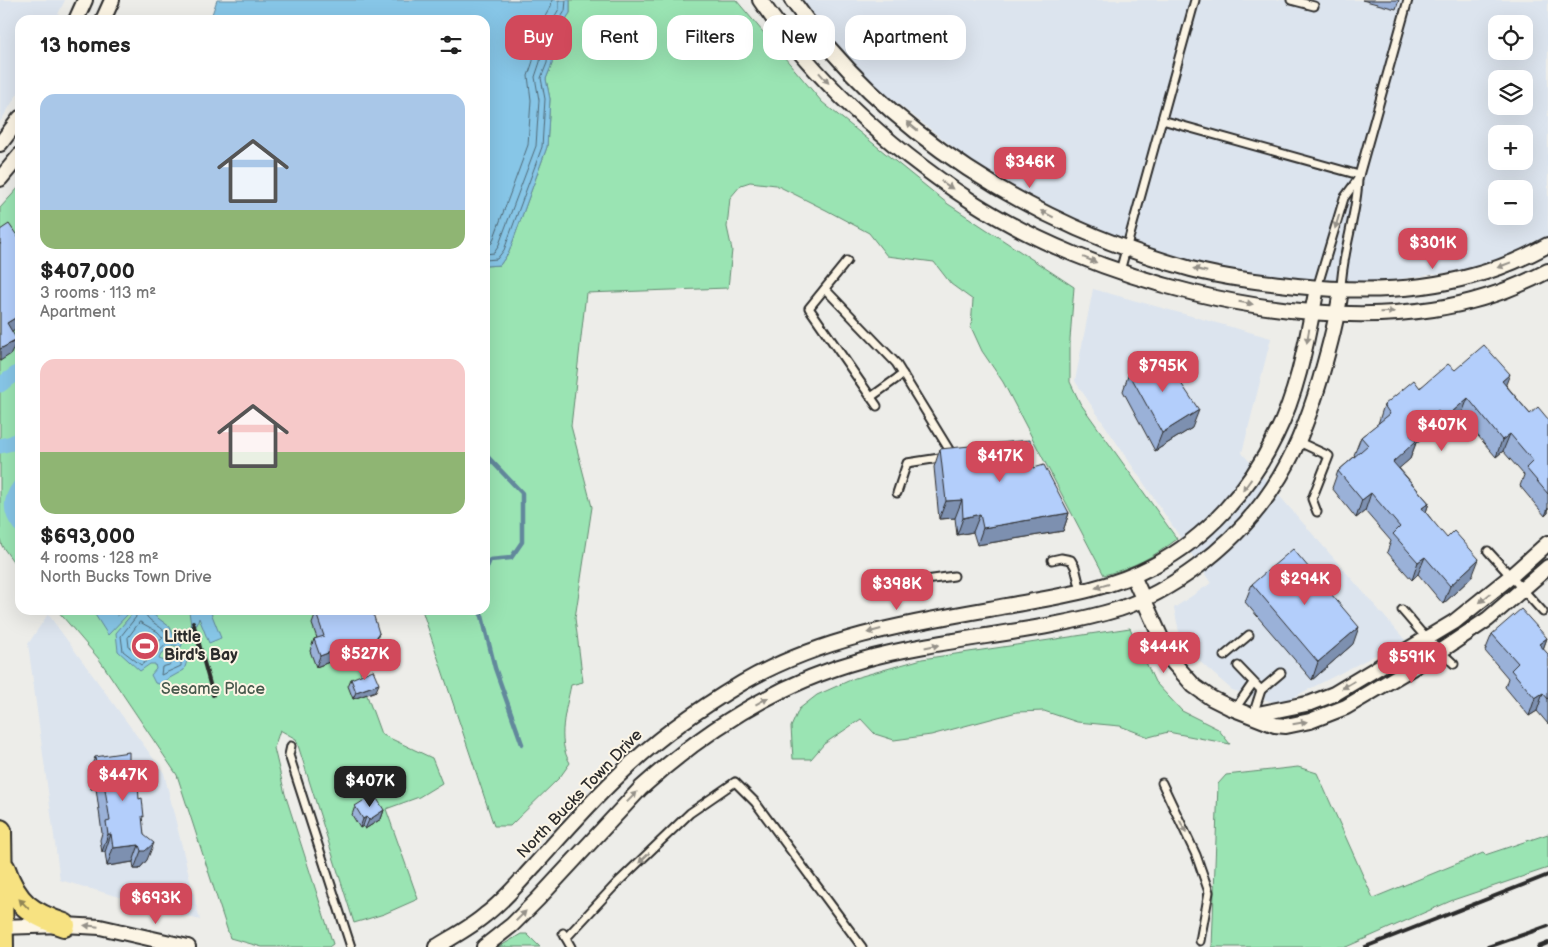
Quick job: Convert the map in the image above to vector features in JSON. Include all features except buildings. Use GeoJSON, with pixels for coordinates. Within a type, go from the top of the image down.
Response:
{"type":"FeatureCollection","features":[{"type":"Feature","properties":{"kind":"main road"},"geometry":{"type":"LineString","coordinates":[[0,830],[2,864],[1,934]]}},
{"type":"Feature","properties":{"kind":"main road"},"geometry":{"type":"LineString","coordinates":[[2,864],[9,884],[24,906],[41,917],[64,925]]}},
{"type":"Feature","properties":{"kind":"street"},"geometry":{"type":"LineString","coordinates":[[78,15],[85,0]]}},
{"type":"Feature","properties":{"kind":"street"},"geometry":{"type":"LineString","coordinates":[[105,15],[112,0]]}},
{"type":"Feature","properties":{"kind":"street"},"geometry":{"type":"LineString","coordinates":[[760,0],[796,47],[831,86],[873,126],[939,179],[973,202],[1034,235],[1120,271],[1170,287],[1219,299],[1312,312],[1338,313],[1408,312],[1464,303],[1526,282],[1548,271]]}},
{"type":"Feature","properties":{"kind":"street"},"geometry":{"type":"LineString","coordinates":[[792,0],[819,37],[853,74],[896,114],[942,150],[1010,195],[1052,217],[1127,247],[1215,274],[1317,288],[1396,289],[1471,276],[1502,266],[1548,246]]}},
{"type":"Feature","properties":{"kind":"street"},"geometry":{"type":"LineString","coordinates":[[0,144],[15,124]]}},
{"type":"Feature","properties":{"kind":"street"},"geometry":{"type":"LineString","coordinates":[[0,179],[15,161]]}},
{"type":"Feature","properties":{"kind":"street","name":"North Bucks Town Drive"},"geometry":{"type":"LineString","coordinates":[[436,947],[478,921],[500,902],[598,796],[663,734],[760,673],[825,645],[879,630],[1081,591],[1133,576],[1174,554],[1206,528],[1241,493],[1254,475],[1276,435],[1290,402],[1300,370],[1317,288]]}},
{"type":"Feature","properties":{"kind":"street"},"geometry":{"type":"LineString","coordinates":[[484,947],[512,925],[538,899],[641,788],[664,767],[728,720],[777,692],[809,677],[862,660],[1078,620],[1121,608],[1143,599],[1186,575],[1216,553],[1249,522],[1271,493],[1299,442],[1322,376],[1338,313],[1341,289]]}},
{"type":"Feature","properties":{"kind":"street"},"geometry":{"type":"LineString","coordinates":[[1253,715],[1311,703],[1334,694],[1454,622],[1510,577],[1548,543]]}},
{"type":"Feature","properties":{"kind":"street"},"geometry":{"type":"LineString","coordinates":[[1133,576],[1171,660],[1182,674],[1211,698],[1275,725],[1286,726],[1325,717],[1346,707],[1439,652],[1488,619],[1548,566]]}},
{"type":"Feature","properties":{"kind":"street"},"geometry":{"type":"LineString","coordinates":[[1,934],[64,925],[118,930],[188,947]]}},
{"type":"Feature","properties":{"kind":"lane"},"geometry":{"type":"LineString","coordinates":[[1120,271],[1195,0]]}},
{"type":"Feature","properties":{"kind":"lane"},"geometry":{"type":"LineString","coordinates":[[1291,0],[1314,6]]}},
{"type":"Feature","properties":{"kind":"lane"},"geometry":{"type":"LineString","coordinates":[[1341,289],[1343,263],[1357,199],[1358,177],[1408,0]]}},
{"type":"Feature","properties":{"kind":"lane"},"geometry":{"type":"LineString","coordinates":[[1162,120],[1358,177]]}},
{"type":"Feature","properties":{"kind":"lane"},"geometry":{"type":"LineString","coordinates":[[1317,288],[1344,198],[1358,177]]}},
{"type":"Feature","properties":{"kind":"lane"},"geometry":{"type":"LineString","coordinates":[[847,261],[809,308],[878,406]]}},
{"type":"Feature","properties":{"kind":"lane"},"geometry":{"type":"LineString","coordinates":[[825,289],[896,363],[953,456]]}},
{"type":"Feature","properties":{"kind":"lane"},"geometry":{"type":"LineString","coordinates":[[871,397],[903,374]]}},
{"type":"Feature","properties":{"kind":"lane"},"geometry":{"type":"LineString","coordinates":[[1299,442],[1329,456],[1312,498],[1317,512]]}},
{"type":"Feature","properties":{"kind":"lane"},"geometry":{"type":"LineString","coordinates":[[897,492],[907,463],[962,453]]}},
{"type":"Feature","properties":{"kind":"lane"},"geometry":{"type":"LineString","coordinates":[[1488,551],[1543,612]]}},
{"type":"Feature","properties":{"kind":"lane"},"geometry":{"type":"LineString","coordinates":[[1052,560],[1061,558],[1071,560],[1075,567],[1081,591]]}},
{"type":"Feature","properties":{"kind":"lane"},"geometry":{"type":"LineString","coordinates":[[919,581],[954,576]]}},
{"type":"Feature","properties":{"kind":"lane"},"geometry":{"type":"LineString","coordinates":[[1402,610],[1439,652],[1454,664]]}},
{"type":"Feature","properties":{"kind":"lane"},"geometry":{"type":"LineString","coordinates":[[1224,656],[1249,635]]}},
{"type":"Feature","properties":{"kind":"lane"},"geometry":{"type":"LineString","coordinates":[[1238,666],[1261,690]]}},
{"type":"Feature","properties":{"kind":"lane"},"geometry":{"type":"LineString","coordinates":[[1253,715],[1261,690],[1281,673]]}},
{"type":"Feature","properties":{"kind":"lane"},"geometry":{"type":"LineString","coordinates":[[1234,709],[1253,683]]}},
{"type":"Feature","properties":{"kind":"lane"},"geometry":{"type":"LineString","coordinates":[[291,746],[289,755],[351,947]]}},
{"type":"Feature","properties":{"kind":"lane"},"geometry":{"type":"LineString","coordinates":[[571,947],[565,936],[684,818],[735,782],[755,802],[862,947]]}},
{"type":"Feature","properties":{"kind":"lane"},"geometry":{"type":"LineString","coordinates":[[1162,783],[1196,855],[1208,892],[1200,941]]}},
{"type":"Feature","properties":{"kind":"shaded area"},"geometry":{"type":"Polygon","coordinates":[[[0,0],[65,0],[58,15],[15,15],[15,98],[0,122],[0,0]]]}},
{"type":"Feature","properties":{"kind":"shaded area"},"geometry":{"type":"Polygon","coordinates":[[[800,0],[1548,0],[1548,239],[1506,259],[1457,271],[1366,284],[1294,279],[1219,269],[1161,253],[1106,232],[1046,204],[981,169],[888,96],[849,60],[966,60],[966,15],[845,15],[845,56],[835,47],[835,15],[810,15],[800,0]]]}},
{"type":"Feature","properties":{"kind":"shaded area"},"geometry":{"type":"Polygon","coordinates":[[[1093,289],[1271,338],[1242,453],[1405,640],[1280,704],[1232,690],[1182,646],[1174,608],[1211,583],[1075,381],[1093,289]]]}},
{"type":"Feature","properties":{"kind":"shaded area"},"geometry":{"type":"Polygon","coordinates":[[[49,615],[164,773],[200,920],[60,880],[28,644],[49,615]]]}},
{"type":"Feature","properties":{"kind":"green space"},"geometry":{"type":"Polygon","coordinates":[[[570,0],[736,0],[749,15],[667,15],[667,60],[753,60],[753,20],[763,32],[763,60],[787,60],[822,102],[948,204],[1074,287],[1070,339],[1070,382],[1080,403],[1177,539],[1142,561],[1104,575],[1003,382],[982,351],[971,327],[973,300],[951,284],[934,262],[887,256],[869,233],[776,185],[750,182],[741,185],[730,198],[727,227],[732,250],[728,288],[586,293],[571,426],[592,507],[575,618],[583,682],[571,685],[563,725],[564,745],[570,763],[560,777],[510,826],[494,826],[424,615],[490,615],[490,266],[500,265],[509,252],[547,147],[550,99],[546,79],[552,60],[572,60],[572,15],[569,15],[570,0]]]}},
{"type":"Feature","properties":{"kind":"green space"},"geometry":{"type":"Polygon","coordinates":[[[15,192],[15,564],[2,546],[0,539],[0,208],[15,192]]]}},
{"type":"Feature","properties":{"kind":"green space","name":"Sesame Place"},"geometry":{"type":"Polygon","coordinates":[[[61,615],[361,615],[375,644],[366,662],[360,664],[361,679],[381,734],[432,758],[442,783],[419,797],[386,809],[418,899],[384,914],[354,923],[296,739],[280,730],[274,748],[285,794],[333,944],[329,947],[262,947],[230,938],[177,775],[99,659],[61,615]]]}},
{"type":"Feature","properties":{"kind":"green space"},"geometry":{"type":"Polygon","coordinates":[[[1130,628],[1155,682],[1182,711],[1218,729],[1230,744],[1168,732],[1149,737],[1120,726],[1077,722],[1044,711],[1017,712],[931,735],[894,740],[875,734],[861,719],[824,744],[811,759],[793,759],[791,727],[799,709],[817,695],[855,678],[922,659],[1130,628]]]}},
{"type":"Feature","properties":{"kind":"green space"},"geometry":{"type":"Polygon","coordinates":[[[1298,767],[1317,773],[1373,898],[1483,853],[1485,855],[1548,834],[1548,868],[1453,900],[1346,947],[1212,947],[1218,784],[1226,775],[1298,767]]]}},
{"type":"Feature","properties":{"kind":"green space"},"geometry":{"type":"Polygon","coordinates":[[[521,934],[527,934],[540,947],[499,947],[521,934]]]}},
{"type":"Feature","properties":{"kind":"water"},"geometry":{"type":"Polygon","coordinates":[[[217,0],[570,0],[569,15],[505,15],[505,60],[552,60],[546,79],[550,99],[547,147],[509,252],[500,265],[490,266],[490,15],[212,15],[217,0]]]}},
{"type":"Feature","properties":{"kind":"water","name":"Little Bird's Bay"},"geometry":{"type":"Polygon","coordinates":[[[95,615],[127,615],[108,635],[95,615]]]}},
{"type":"Feature","properties":{"kind":"water","name":"Little Bird's Bay"},"geometry":{"type":"Polygon","coordinates":[[[131,615],[154,615],[170,627],[175,639],[183,642],[181,647],[173,645],[161,654],[159,659],[165,661],[173,652],[181,652],[187,661],[184,670],[159,684],[155,683],[151,675],[156,669],[155,664],[150,664],[140,671],[118,651],[116,633],[131,615]]]}},
{"type":"Feature","properties":{"kind":"water"},"geometry":{"type":"Polygon","coordinates":[[[190,615],[212,615],[221,638],[209,643],[199,618],[197,625],[191,626],[190,615]]]}},
{"type":"Feature","properties":{"kind":"waterway"},"geometry":{"type":"LineString","coordinates":[[0,385],[15,374]]}},
{"type":"Feature","properties":{"kind":"waterway"},"geometry":{"type":"LineString","coordinates":[[0,446],[15,441]]}},
{"type":"Feature","properties":{"kind":"waterway"},"geometry":{"type":"LineString","coordinates":[[490,459],[522,493],[522,542],[511,558],[490,560]]}},
{"type":"Feature","properties":{"kind":"waterway"},"geometry":{"type":"LineString","coordinates":[[15,494],[12,506],[15,517]]}},
{"type":"Feature","properties":{"kind":"waterway"},"geometry":{"type":"LineString","coordinates":[[481,615],[495,668],[522,744]]}},
{"type":"Feature","properties":{"kind":"railway"},"geometry":{"type":"LineString","coordinates":[[193,622],[213,695]]}},
{"type":"Feature","properties":{"kind":"railway"},"geometry":{"type":"LineString","coordinates":[[1365,947],[1548,875]]}},
{"type":"Feature","properties":{"kind":"railway"},"geometry":{"type":"LineString","coordinates":[[1488,947],[1548,926]]}},
{"type":"Feature","properties":{"kind":"railway"},"geometry":{"type":"LineString","coordinates":[[1538,947],[1548,943]]}},
{"type":"Feature","properties":{"kind":"place","name":"Little Bird's Bay"},"geometry":{"type":"Point","coordinates":[145,646]}}]}
